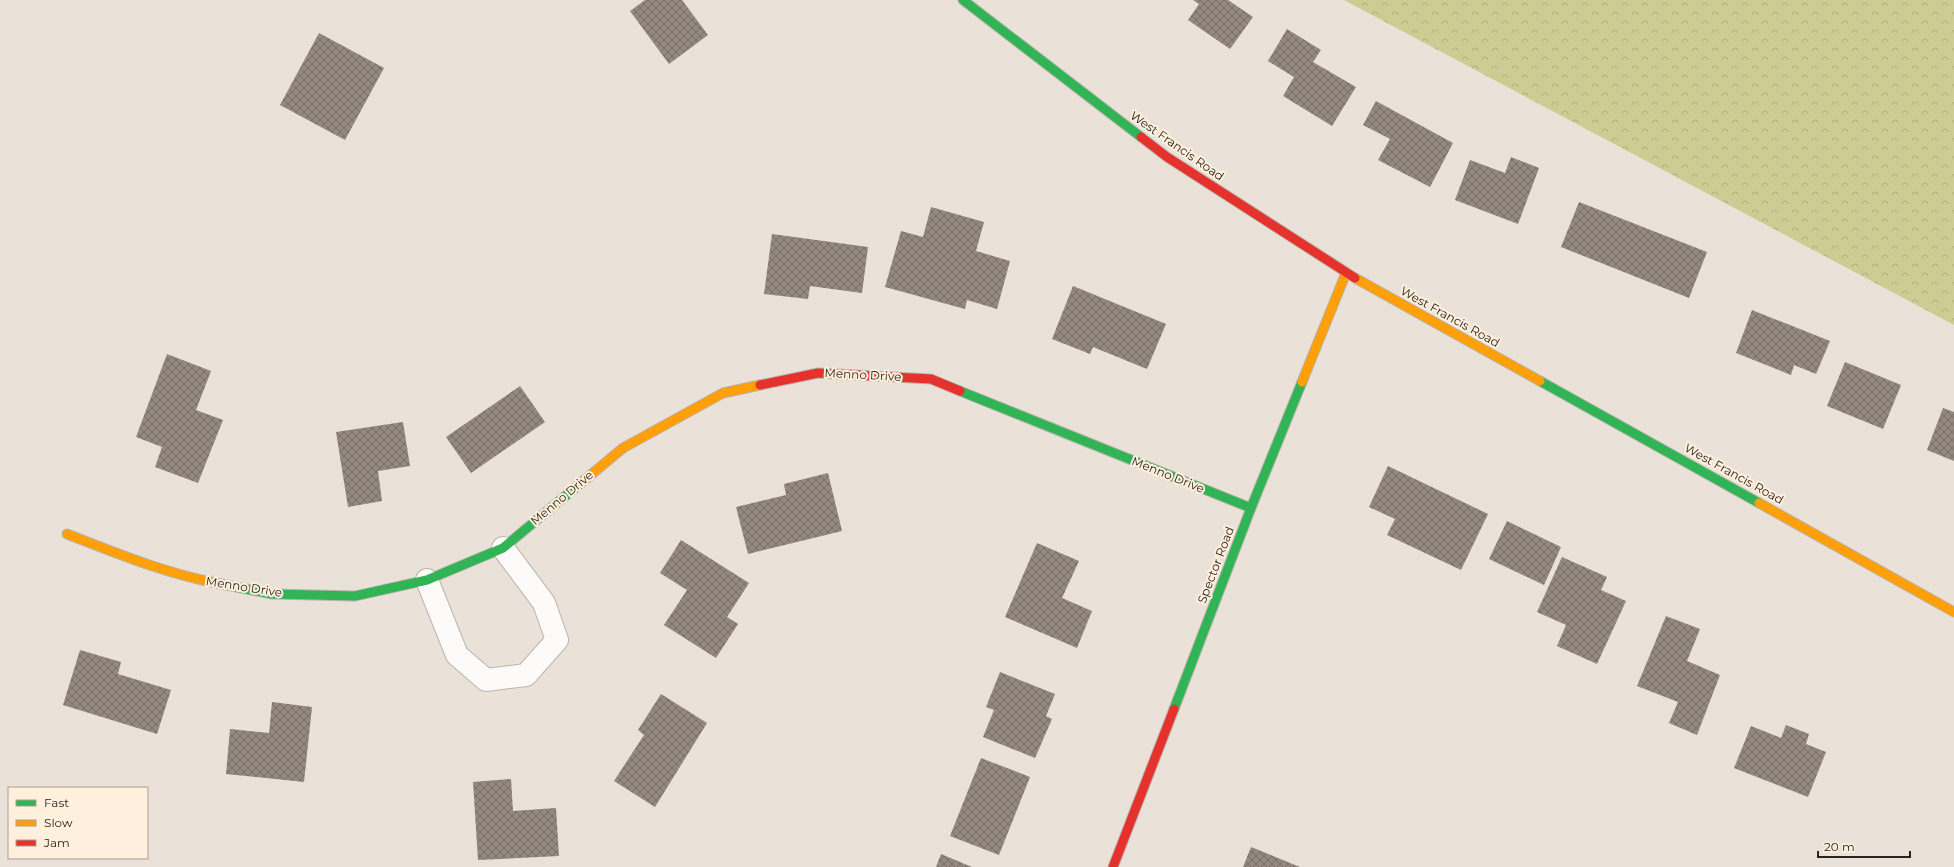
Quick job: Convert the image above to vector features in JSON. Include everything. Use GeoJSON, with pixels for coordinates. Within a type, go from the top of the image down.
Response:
{"type":"FeatureCollection","features":[{"type":"Feature","properties":{"kind":"street","name":"West Francis Road"},"geometry":{"type":"LineString","coordinates":[[963,0],[1168,157],[1346,273],[1954,612]]}},
{"type":"Feature","properties":{"kind":"street","name":"Spector Road"},"geometry":{"type":"LineString","coordinates":[[1113,867],[1251,508],[1346,273]]}},
{"type":"Feature","properties":{"kind":"street","name":"Menno Drive"},"geometry":{"type":"LineString","coordinates":[[67,534],[136,561],[195,579],[272,594],[355,596],[427,580],[503,548],[623,448],[722,392],[818,373],[931,379],[1251,508]]}},
{"type":"Feature","properties":{"kind":"street"},"geometry":{"type":"LineString","coordinates":[[427,580],[457,655],[486,680],[526,675],[557,640],[544,603],[503,548]]}},
{"type":"Feature","properties":{"kind":"green space"},"geometry":{"type":"Polygon","coordinates":[[[1344,0],[1954,0],[1954,325],[1344,0]]]}},
{"type":"Feature","properties":{"kind":"building"},"geometry":{"type":"Polygon","coordinates":[[[645,0],[682,0],[708,35],[669,64],[630,11],[645,0]]]}},
{"type":"Feature","properties":{"kind":"building"},"geometry":{"type":"Polygon","coordinates":[[[1193,0],[1228,0],[1253,17],[1230,49],[1188,20],[1199,4],[1193,0]]]}},
{"type":"Feature","properties":{"kind":"building"},"geometry":{"type":"Polygon","coordinates":[[[1287,29],[1321,50],[1313,62],[1356,87],[1332,126],[1283,96],[1294,77],[1268,61],[1287,29]]]}},
{"type":"Feature","properties":{"kind":"building"},"geometry":{"type":"Polygon","coordinates":[[[319,33],[384,68],[345,140],[280,105],[319,33]]]}},
{"type":"Feature","properties":{"kind":"building"},"geometry":{"type":"Polygon","coordinates":[[[1376,101],[1453,143],[1430,187],[1378,160],[1390,139],[1363,125],[1376,101]]]}},
{"type":"Feature","properties":{"kind":"building"},"geometry":{"type":"Polygon","coordinates":[[[1511,157],[1539,168],[1518,224],[1455,200],[1470,160],[1505,173],[1511,157]]]}},
{"type":"Feature","properties":{"kind":"building"},"geometry":{"type":"Polygon","coordinates":[[[1579,202],[1707,252],[1689,298],[1561,247],[1579,202]]]}},
{"type":"Feature","properties":{"kind":"building"},"geometry":{"type":"Polygon","coordinates":[[[931,207],[984,222],[976,251],[1010,261],[997,309],[967,300],[965,309],[885,287],[901,231],[923,237],[931,207]]]}},
{"type":"Feature","properties":{"kind":"building"},"geometry":{"type":"Polygon","coordinates":[[[772,234],[868,247],[862,293],[810,286],[808,299],[764,294],[772,234]]]}},
{"type":"Feature","properties":{"kind":"building"},"geometry":{"type":"Polygon","coordinates":[[[1073,286],[1166,324],[1147,369],[1093,347],[1090,354],[1052,339],[1073,286]]]}},
{"type":"Feature","properties":{"kind":"building"},"geometry":{"type":"Polygon","coordinates":[[[1752,310],[1830,341],[1816,374],[1794,365],[1791,375],[1736,353],[1752,310]]]}},
{"type":"Feature","properties":{"kind":"building"},"geometry":{"type":"Polygon","coordinates":[[[167,354],[211,371],[196,410],[223,420],[198,483],[155,467],[162,447],[136,437],[167,354]]]}},
{"type":"Feature","properties":{"kind":"building"},"geometry":{"type":"Polygon","coordinates":[[[1845,362],[1901,385],[1883,429],[1827,406],[1845,362]]]}},
{"type":"Feature","properties":{"kind":"building"},"geometry":{"type":"Polygon","coordinates":[[[520,386],[545,422],[471,473],[446,437],[520,386]]]}},
{"type":"Feature","properties":{"kind":"building"},"geometry":{"type":"Polygon","coordinates":[[[1943,408],[1954,412],[1954,461],[1927,450],[1943,408]]]}},
{"type":"Feature","properties":{"kind":"building"},"geometry":{"type":"Polygon","coordinates":[[[403,422],[410,466],[378,471],[382,501],[348,507],[336,432],[403,422]]]}},
{"type":"Feature","properties":{"kind":"building"},"geometry":{"type":"Polygon","coordinates":[[[1388,466],[1488,514],[1461,570],[1387,535],[1395,519],[1369,507],[1388,466]]]}},
{"type":"Feature","properties":{"kind":"building"},"geometry":{"type":"Polygon","coordinates":[[[828,473],[842,531],[748,554],[736,507],[786,495],[784,484],[828,473]]]}},
{"type":"Feature","properties":{"kind":"building"},"geometry":{"type":"Polygon","coordinates":[[[1507,521],[1561,547],[1544,585],[1489,559],[1507,521]]]}},
{"type":"Feature","properties":{"kind":"building"},"geometry":{"type":"Polygon","coordinates":[[[681,540],[749,583],[727,617],[738,624],[716,658],[664,625],[687,590],[660,573],[681,540]]]}},
{"type":"Feature","properties":{"kind":"building"},"geometry":{"type":"Polygon","coordinates":[[[1037,543],[1079,561],[1062,598],[1092,611],[1077,648],[1005,617],[1037,543]]]}},
{"type":"Feature","properties":{"kind":"building"},"geometry":{"type":"Polygon","coordinates":[[[1562,557],[1607,577],[1601,590],[1626,601],[1597,664],[1557,646],[1566,625],[1537,612],[1562,557]]]}},
{"type":"Feature","properties":{"kind":"building"},"geometry":{"type":"Polygon","coordinates":[[[1666,616],[1700,629],[1687,661],[1720,675],[1697,735],[1669,723],[1678,702],[1637,686],[1666,616]]]}},
{"type":"Feature","properties":{"kind":"building"},"geometry":{"type":"Polygon","coordinates":[[[80,650],[121,662],[118,674],[171,690],[157,734],[63,705],[80,650]]]}},
{"type":"Feature","properties":{"kind":"building"},"geometry":{"type":"Polygon","coordinates":[[[1000,672],[1055,694],[1046,716],[1052,719],[1035,758],[983,737],[994,710],[986,707],[1000,672]]]}},
{"type":"Feature","properties":{"kind":"building"},"geometry":{"type":"Polygon","coordinates":[[[661,694],[707,723],[655,807],[614,781],[644,735],[638,730],[661,694]]]}},
{"type":"Feature","properties":{"kind":"building"},"geometry":{"type":"Polygon","coordinates":[[[272,702],[312,707],[304,782],[226,774],[230,729],[269,733],[272,702]]]}},
{"type":"Feature","properties":{"kind":"building"},"geometry":{"type":"Polygon","coordinates":[[[1786,725],[1809,734],[1806,744],[1826,752],[1808,797],[1734,768],[1751,726],[1781,738],[1786,725]]]}},
{"type":"Feature","properties":{"kind":"building"},"geometry":{"type":"Polygon","coordinates":[[[981,758],[1030,777],[999,855],[950,836],[981,758]]]}},
{"type":"Feature","properties":{"kind":"building"},"geometry":{"type":"Polygon","coordinates":[[[511,779],[513,811],[556,808],[559,856],[478,860],[473,782],[511,779]]]}},
{"type":"Feature","properties":{"kind":"building"},"geometry":{"type":"Polygon","coordinates":[[[1251,847],[1300,867],[1243,867],[1251,847]]]}},
{"type":"Feature","properties":{"kind":"building"},"geometry":{"type":"Polygon","coordinates":[[[941,854],[972,867],[936,867],[941,854]]]}},
{"type":"Feature","properties":{"kind":"traffic: fast"},"geometry":{"type":"LineString","coordinates":[[963,0],[1141,137]]}},
{"type":"Feature","properties":{"kind":"traffic: fast"},"geometry":{"type":"LineString","coordinates":[[1540,381],[1759,503]]}},
{"type":"Feature","properties":{"kind":"traffic: fast"},"geometry":{"type":"LineString","coordinates":[[1174,709],[1251,508],[1302,382]]}},
{"type":"Feature","properties":{"kind":"traffic: fast"},"geometry":{"type":"LineString","coordinates":[[960,391],[1251,508]]}},
{"type":"Feature","properties":{"kind":"traffic: fast"},"geometry":{"type":"LineString","coordinates":[[216,583],[272,594],[355,596],[427,580],[503,548],[581,483]]}},
{"type":"Feature","properties":{"kind":"traffic: slow"},"geometry":{"type":"LineString","coordinates":[[1302,382],[1346,273]]}},
{"type":"Feature","properties":{"kind":"traffic: slow"},"geometry":{"type":"LineString","coordinates":[[1355,278],[1540,381]]}},
{"type":"Feature","properties":{"kind":"traffic: slow"},"geometry":{"type":"LineString","coordinates":[[581,483],[623,448],[723,393],[760,385]]}},
{"type":"Feature","properties":{"kind":"traffic: slow"},"geometry":{"type":"LineString","coordinates":[[1759,503],[1954,612]]}},
{"type":"Feature","properties":{"kind":"traffic: slow"},"geometry":{"type":"LineString","coordinates":[[67,534],[159,568],[216,583]]}},
{"type":"Feature","properties":{"kind":"traffic: jam"},"geometry":{"type":"LineString","coordinates":[[1141,137],[1167,157],[1355,278]]}},
{"type":"Feature","properties":{"kind":"traffic: jam"},"geometry":{"type":"LineString","coordinates":[[760,385],[818,373],[931,379],[960,391]]}},
{"type":"Feature","properties":{"kind":"traffic: jam"},"geometry":{"type":"LineString","coordinates":[[1113,867],[1174,709]]}}]}
